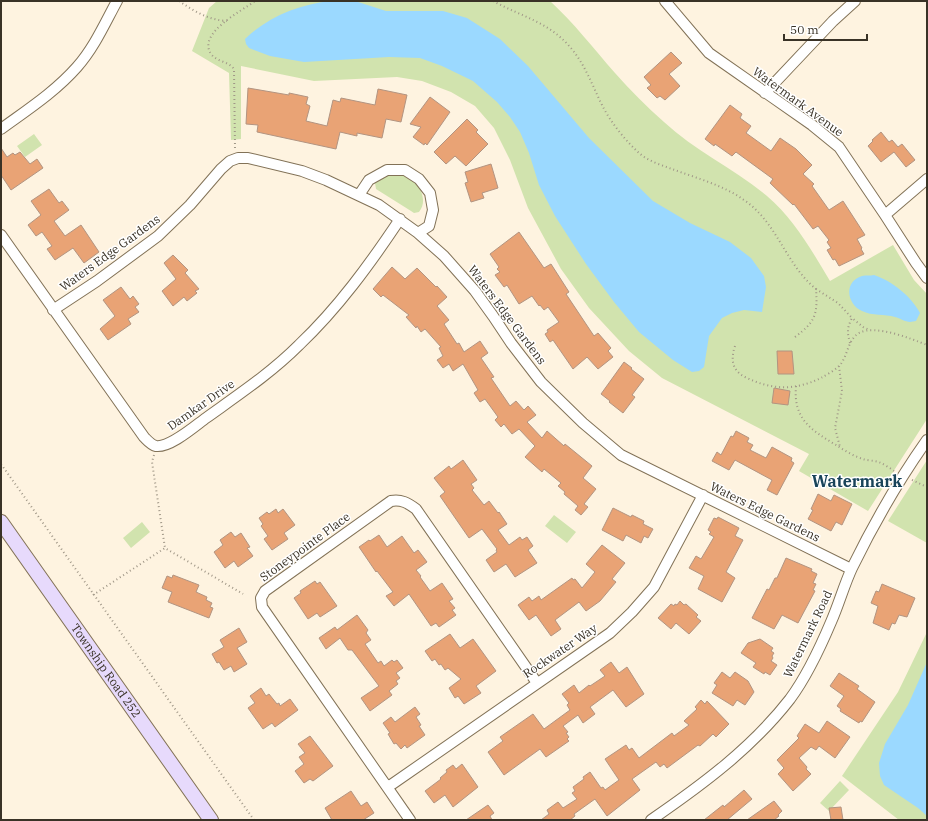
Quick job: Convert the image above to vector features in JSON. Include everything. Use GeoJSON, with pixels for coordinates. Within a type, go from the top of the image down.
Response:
{"type":"FeatureCollection","features":[{"type":"Feature","properties":{"kind":"street"},"geometry":{"type":"LineString","coordinates":[[1,129],[54,90],[78,66],[99,35],[117,1]]}},
{"type":"Feature","properties":{"kind":"street","name":"Watermark Avenue"},"geometry":{"type":"LineString","coordinates":[[665,1],[709,53],[812,125],[839,147],[927,278]]}},
{"type":"Feature","properties":{"kind":"street"},"geometry":{"type":"LineString","coordinates":[[765,93],[822,32],[855,1]]}},
{"type":"Feature","properties":{"kind":"street","name":"Waters Edge Gardens"},"geometry":{"type":"LineString","coordinates":[[53,310],[97,281],[158,236],[190,205],[221,169],[230,161],[248,158],[302,172],[326,180],[379,205],[418,233],[444,256],[475,291],[511,343],[542,382],[583,424],[621,455],[851,569]]}},
{"type":"Feature","properties":{"kind":"street"},"geometry":{"type":"LineString","coordinates":[[359,195],[369,180],[387,170],[405,170],[419,179],[430,193],[433,210],[429,226],[418,233]]}},
{"type":"Feature","properties":{"kind":"street"},"geometry":{"type":"LineString","coordinates":[[886,215],[927,179]]}},
{"type":"Feature","properties":{"kind":"street","name":"Damkar Drive"},"geometry":{"type":"LineString","coordinates":[[156,446],[171,443],[244,392],[298,346],[320,324],[357,281],[400,219]]}},
{"type":"Feature","properties":{"kind":"street"},"geometry":{"type":"LineString","coordinates":[[1,235],[144,437],[156,446]]}},
{"type":"Feature","properties":{"kind":"street","name":"Watermark Road"},"geometry":{"type":"LineString","coordinates":[[651,820],[702,784],[743,749],[769,724],[790,697],[810,667],[831,622],[851,569],[881,510],[927,440]]}},
{"type":"Feature","properties":{"kind":"street","name":"Rockwater Way"},"geometry":{"type":"LineString","coordinates":[[388,787],[610,633],[632,612],[654,587],[703,495]]}},
{"type":"Feature","properties":{"kind":"street","name":"Stoneypointe Place"},"geometry":{"type":"LineString","coordinates":[[410,820],[262,607],[261,598],[265,591],[391,501],[398,500],[405,502],[416,509],[536,683]]}},
{"type":"Feature","properties":{"kind":"street","name":"Township Road 252"},"geometry":{"type":"LineString","coordinates":[[1,522],[211,820]]}},
{"type":"Feature","properties":{"kind":"path"},"geometry":{"type":"LineString","coordinates":[[179,1],[199,14],[210,18],[228,21]]}},
{"type":"Feature","properties":{"kind":"path"},"geometry":{"type":"LineString","coordinates":[[236,159],[234,69],[212,56],[208,47],[208,40],[214,31],[255,1]]}},
{"type":"Feature","properties":{"kind":"path"},"geometry":{"type":"LineString","coordinates":[[493,1],[542,23],[570,46],[580,60],[603,107],[615,126],[641,155],[657,163],[725,189],[756,209],[764,218],[809,283],[838,303],[863,327],[870,330],[885,332],[916,340],[927,345]]}},
{"type":"Feature","properties":{"kind":"path"},"geometry":{"type":"LineString","coordinates":[[795,337],[813,321],[817,304],[816,289]]}},
{"type":"Feature","properties":{"kind":"path"},"geometry":{"type":"LineString","coordinates":[[850,343],[847,326],[852,318]]}},
{"type":"Feature","properties":{"kind":"path"},"geometry":{"type":"LineString","coordinates":[[735,346],[732,356],[733,366],[740,374],[769,386],[784,388],[814,381],[839,366],[848,351],[850,343],[859,333],[870,330]]}},
{"type":"Feature","properties":{"kind":"path"},"geometry":{"type":"LineString","coordinates":[[839,366],[842,391],[835,428],[840,448]]}},
{"type":"Feature","properties":{"kind":"path"},"geometry":{"type":"LineString","coordinates":[[796,386],[795,396],[797,407],[808,427],[818,435],[864,460],[880,462],[902,476],[927,487]]}},
{"type":"Feature","properties":{"kind":"path"},"geometry":{"type":"LineString","coordinates":[[156,446],[152,462],[165,548]]}},
{"type":"Feature","properties":{"kind":"path"},"geometry":{"type":"LineString","coordinates":[[1,464],[254,820]]}},
{"type":"Feature","properties":{"kind":"path"},"geometry":{"type":"LineString","coordinates":[[165,548],[243,594]]}},
{"type":"Feature","properties":{"kind":"path"},"geometry":{"type":"LineString","coordinates":[[93,595],[165,548]]}},
{"type":"Feature","properties":{"kind":"green space"},"geometry":{"type":"Polygon","coordinates":[[[217,1],[550,1],[559,9],[627,86],[658,116],[689,142],[755,186],[777,205],[802,236],[830,281],[893,245],[914,280],[927,294],[927,419],[868,511],[799,471],[809,454],[662,378],[629,351],[589,308],[561,269],[528,208],[510,160],[494,128],[475,106],[451,92],[422,81],[397,77],[314,81],[241,66],[241,139],[231,140],[229,73],[192,51],[209,8],[217,1]]]}},
{"type":"Feature","properties":{"kind":"green space"},"geometry":{"type":"Polygon","coordinates":[[[34,134],[42,145],[25,157],[17,146],[34,134]]]}},
{"type":"Feature","properties":{"kind":"green space"},"geometry":{"type":"Polygon","coordinates":[[[391,173],[407,176],[417,184],[423,201],[419,212],[414,213],[376,189],[375,183],[377,180],[391,173]]]}},
{"type":"Feature","properties":{"kind":"green space"},"geometry":{"type":"Polygon","coordinates":[[[927,460],[927,543],[888,521],[927,460]]]}},
{"type":"Feature","properties":{"kind":"green space"},"geometry":{"type":"Polygon","coordinates":[[[554,515],[576,532],[567,543],[545,526],[554,515]]]}},
{"type":"Feature","properties":{"kind":"green space"},"geometry":{"type":"Polygon","coordinates":[[[142,522],[150,532],[131,548],[123,538],[142,522]]]}},
{"type":"Feature","properties":{"kind":"green space"},"geometry":{"type":"Polygon","coordinates":[[[927,632],[927,820],[899,820],[842,776],[898,692],[927,632]]]}},
{"type":"Feature","properties":{"kind":"green space"},"geometry":{"type":"Polygon","coordinates":[[[840,781],[849,790],[829,811],[820,803],[840,781]]]}},
{"type":"Feature","properties":{"kind":"water"},"geometry":{"type":"Polygon","coordinates":[[[330,1],[358,2],[386,11],[443,11],[467,18],[500,39],[528,66],[589,138],[653,201],[690,223],[730,242],[751,258],[764,276],[766,287],[762,312],[744,310],[732,313],[722,318],[709,336],[704,367],[699,371],[692,372],[673,360],[639,332],[614,302],[586,264],[555,216],[539,185],[529,153],[520,132],[497,102],[473,81],[442,66],[420,58],[389,57],[304,62],[270,56],[249,48],[246,44],[245,39],[254,31],[274,18],[307,5],[330,1]]]}},
{"type":"Feature","properties":{"kind":"water"},"geometry":{"type":"Polygon","coordinates":[[[874,275],[894,285],[912,301],[920,313],[916,321],[908,322],[891,316],[870,314],[857,308],[850,298],[849,293],[852,283],[862,276],[874,275]]]}},
{"type":"Feature","properties":{"kind":"water"},"geometry":{"type":"Polygon","coordinates":[[[927,662],[927,816],[918,808],[884,785],[880,776],[879,763],[885,744],[908,705],[927,662]]]}},
{"type":"Feature","properties":{"kind":"building"},"geometry":{"type":"Polygon","coordinates":[[[671,52],[682,63],[669,74],[680,86],[665,100],[660,96],[657,98],[647,88],[651,85],[644,77],[671,52]]]}},
{"type":"Feature","properties":{"kind":"building"},"geometry":{"type":"Polygon","coordinates":[[[248,88],[308,97],[306,104],[310,106],[306,121],[327,126],[333,100],[340,102],[341,98],[375,105],[378,89],[407,95],[401,122],[386,119],[382,138],[357,133],[357,136],[340,132],[336,149],[257,132],[258,125],[246,124],[248,88]]]}},
{"type":"Feature","properties":{"kind":"building"},"geometry":{"type":"Polygon","coordinates":[[[430,97],[450,112],[427,145],[425,143],[424,145],[413,137],[421,127],[410,124],[430,97]]]}},
{"type":"Feature","properties":{"kind":"building"},"geometry":{"type":"Polygon","coordinates":[[[730,105],[742,114],[740,118],[751,126],[746,133],[771,151],[780,138],[796,149],[812,165],[803,174],[814,184],[812,186],[829,210],[843,201],[865,235],[857,239],[864,254],[839,266],[827,250],[831,248],[827,242],[829,240],[818,226],[813,229],[794,204],[793,205],[770,183],[773,179],[736,152],[732,156],[705,139],[730,105]]]}},
{"type":"Feature","properties":{"kind":"building"},"geometry":{"type":"Polygon","coordinates":[[[467,119],[478,130],[476,132],[488,144],[466,166],[455,156],[446,164],[434,152],[467,119]]]}},
{"type":"Feature","properties":{"kind":"building"},"geometry":{"type":"Polygon","coordinates":[[[881,132],[889,142],[892,140],[898,147],[902,144],[915,160],[906,167],[894,152],[881,162],[868,146],[881,132]]]}},
{"type":"Feature","properties":{"kind":"building"},"geometry":{"type":"Polygon","coordinates":[[[1,148],[7,157],[13,153],[15,155],[20,152],[30,164],[37,159],[43,168],[11,190],[1,175],[1,148]]]}},
{"type":"Feature","properties":{"kind":"building"},"geometry":{"type":"Polygon","coordinates":[[[491,164],[498,188],[482,193],[484,198],[471,202],[465,183],[468,182],[465,172],[491,164]]]}},
{"type":"Feature","properties":{"kind":"building"},"geometry":{"type":"Polygon","coordinates":[[[49,189],[59,203],[62,201],[69,210],[54,221],[65,236],[81,225],[99,252],[84,263],[73,248],[55,260],[47,249],[52,246],[42,232],[36,236],[28,225],[41,215],[31,201],[49,189]]]}},
{"type":"Feature","properties":{"kind":"building"},"geometry":{"type":"Polygon","coordinates":[[[519,232],[544,268],[551,264],[569,292],[566,294],[594,336],[598,333],[611,348],[608,351],[613,357],[598,369],[587,357],[573,369],[553,340],[550,342],[545,334],[548,332],[547,330],[559,322],[548,307],[544,310],[532,296],[519,304],[507,285],[504,287],[495,275],[500,272],[497,269],[499,267],[490,254],[519,232]]]}},
{"type":"Feature","properties":{"kind":"building"},"geometry":{"type":"Polygon","coordinates":[[[173,255],[188,270],[185,273],[199,289],[195,291],[197,293],[187,301],[184,297],[173,306],[162,291],[176,279],[164,263],[173,255]]]}},
{"type":"Feature","properties":{"kind":"building"},"geometry":{"type":"Polygon","coordinates":[[[392,267],[405,279],[417,268],[436,287],[437,286],[447,297],[437,306],[449,320],[444,324],[464,352],[480,341],[488,353],[481,358],[494,377],[491,378],[510,406],[516,401],[524,410],[528,406],[536,415],[527,422],[542,438],[547,431],[564,446],[565,444],[592,466],[583,478],[596,489],[584,504],[588,507],[581,515],[575,510],[578,506],[564,494],[565,492],[558,486],[561,483],[544,469],[542,472],[525,457],[535,446],[519,429],[512,434],[504,424],[501,427],[495,420],[498,417],[485,399],[480,402],[474,393],[478,390],[463,364],[453,371],[449,364],[443,368],[437,360],[443,356],[439,348],[441,347],[425,329],[421,332],[417,326],[416,328],[406,317],[409,315],[383,295],[381,297],[373,289],[392,267]]]}},
{"type":"Feature","properties":{"kind":"building"},"geometry":{"type":"Polygon","coordinates":[[[121,287],[130,299],[133,296],[139,304],[135,307],[139,312],[128,319],[131,324],[108,340],[100,329],[115,316],[103,300],[121,287]]]}},
{"type":"Feature","properties":{"kind":"building"},"geometry":{"type":"Polygon","coordinates":[[[777,351],[792,351],[794,374],[778,374],[777,351]]]}},
{"type":"Feature","properties":{"kind":"building"},"geometry":{"type":"Polygon","coordinates":[[[624,362],[644,379],[632,395],[635,397],[623,413],[601,394],[624,362]]]}},
{"type":"Feature","properties":{"kind":"building"},"geometry":{"type":"Polygon","coordinates":[[[774,388],[790,391],[788,405],[772,403],[774,388]]]}},
{"type":"Feature","properties":{"kind":"building"},"geometry":{"type":"Polygon","coordinates":[[[736,431],[749,438],[747,442],[753,445],[750,450],[766,458],[772,447],[792,458],[791,461],[794,463],[777,495],[767,490],[772,480],[735,460],[729,470],[712,461],[717,452],[721,455],[731,436],[733,437],[736,431]]]}},
{"type":"Feature","properties":{"kind":"building"},"geometry":{"type":"Polygon","coordinates":[[[463,460],[477,480],[471,484],[474,488],[472,490],[484,505],[489,501],[507,524],[498,530],[509,545],[520,537],[522,540],[527,537],[533,546],[528,550],[537,563],[515,577],[506,564],[494,572],[486,560],[497,552],[497,549],[482,529],[469,538],[440,496],[445,492],[434,478],[449,466],[451,469],[463,460]]]}},
{"type":"Feature","properties":{"kind":"building"},"geometry":{"type":"Polygon","coordinates":[[[818,494],[831,501],[834,495],[852,504],[842,525],[836,522],[831,531],[808,519],[813,510],[811,509],[818,494]]]}},
{"type":"Feature","properties":{"kind":"building"},"geometry":{"type":"Polygon","coordinates":[[[613,508],[631,517],[632,515],[644,521],[643,524],[653,529],[648,538],[644,536],[641,543],[626,535],[623,541],[602,530],[613,508]]]}},
{"type":"Feature","properties":{"kind":"building"},"geometry":{"type":"Polygon","coordinates":[[[276,509],[278,513],[283,509],[295,525],[284,533],[288,539],[272,550],[264,539],[268,536],[261,526],[263,524],[259,518],[267,512],[269,514],[276,509]]]}},
{"type":"Feature","properties":{"kind":"building"},"geometry":{"type":"Polygon","coordinates":[[[718,517],[739,528],[735,536],[743,540],[726,572],[735,578],[722,602],[698,589],[704,576],[689,568],[696,556],[701,559],[714,537],[709,534],[711,532],[708,530],[714,518],[717,519],[718,517]]]}},
{"type":"Feature","properties":{"kind":"building"},"geometry":{"type":"Polygon","coordinates":[[[231,532],[235,537],[241,533],[250,547],[247,548],[253,556],[238,567],[234,561],[225,568],[214,552],[223,545],[220,540],[231,532]]]}},
{"type":"Feature","properties":{"kind":"building"},"geometry":{"type":"Polygon","coordinates":[[[379,535],[387,547],[402,536],[414,553],[418,550],[427,562],[416,570],[421,576],[420,577],[430,591],[442,583],[453,599],[449,601],[455,608],[452,610],[456,615],[439,627],[436,623],[431,626],[409,594],[394,606],[386,596],[393,592],[377,571],[376,572],[359,547],[379,535]]]}},
{"type":"Feature","properties":{"kind":"building"},"geometry":{"type":"Polygon","coordinates":[[[602,545],[625,563],[612,579],[616,582],[600,601],[586,611],[579,602],[555,620],[561,629],[551,636],[536,615],[529,620],[518,605],[529,597],[532,601],[539,596],[541,600],[572,578],[573,580],[575,579],[582,588],[595,572],[586,564],[602,545]]]}},
{"type":"Feature","properties":{"kind":"building"},"geometry":{"type":"Polygon","coordinates":[[[786,558],[812,569],[811,571],[817,574],[813,583],[816,584],[813,590],[815,591],[798,623],[782,615],[774,629],[752,618],[767,589],[769,590],[775,578],[777,578],[786,558]]]}},
{"type":"Feature","properties":{"kind":"building"},"geometry":{"type":"Polygon","coordinates":[[[173,575],[199,585],[196,592],[207,597],[206,600],[212,603],[210,607],[213,608],[209,618],[168,602],[172,592],[162,588],[167,576],[172,578],[173,575]]]}},
{"type":"Feature","properties":{"kind":"building"},"geometry":{"type":"Polygon","coordinates":[[[315,581],[317,584],[320,582],[337,606],[320,617],[317,613],[308,619],[294,598],[301,593],[300,591],[315,581]]]}},
{"type":"Feature","properties":{"kind":"building"},"geometry":{"type":"Polygon","coordinates":[[[882,584],[915,598],[907,617],[899,615],[895,624],[892,623],[889,630],[873,623],[878,606],[871,603],[876,591],[879,592],[882,584]]]}},
{"type":"Feature","properties":{"kind":"building"},"geometry":{"type":"Polygon","coordinates":[[[680,601],[684,605],[686,604],[698,615],[696,617],[701,621],[689,634],[676,623],[671,629],[658,618],[671,604],[674,606],[675,604],[677,605],[680,601]]]}},
{"type":"Feature","properties":{"kind":"building"},"geometry":{"type":"Polygon","coordinates":[[[357,615],[368,630],[366,633],[371,640],[365,644],[378,663],[381,661],[384,666],[392,660],[394,662],[397,660],[403,668],[396,673],[400,678],[396,681],[398,684],[389,691],[392,695],[370,711],[361,698],[379,686],[352,650],[348,650],[340,638],[326,649],[319,638],[335,627],[337,630],[357,615]]]}},
{"type":"Feature","properties":{"kind":"building"},"geometry":{"type":"Polygon","coordinates":[[[239,628],[247,642],[237,648],[247,664],[234,672],[231,666],[224,670],[219,662],[217,663],[212,654],[224,647],[220,640],[239,628]]]}},
{"type":"Feature","properties":{"kind":"building"},"geometry":{"type":"Polygon","coordinates":[[[450,634],[460,648],[473,639],[496,671],[476,686],[481,693],[464,704],[458,696],[455,698],[449,688],[461,679],[448,668],[445,670],[435,659],[432,661],[425,651],[450,634]]]}},
{"type":"Feature","properties":{"kind":"building"},"geometry":{"type":"Polygon","coordinates":[[[760,639],[773,648],[771,651],[774,653],[771,661],[777,665],[770,675],[765,672],[764,674],[753,667],[756,663],[741,653],[748,643],[760,639]]]}},
{"type":"Feature","properties":{"kind":"building"},"geometry":{"type":"Polygon","coordinates":[[[611,662],[619,673],[627,667],[644,694],[626,707],[613,690],[590,707],[595,714],[583,723],[578,715],[563,726],[568,732],[566,733],[569,737],[567,739],[569,741],[546,757],[540,749],[504,775],[488,752],[503,741],[500,737],[533,714],[544,729],[570,710],[567,705],[569,703],[562,694],[574,685],[579,693],[589,685],[590,686],[605,676],[600,670],[611,662]]]}},
{"type":"Feature","properties":{"kind":"building"},"geometry":{"type":"Polygon","coordinates":[[[722,672],[730,678],[735,672],[748,681],[754,692],[745,705],[737,700],[733,706],[712,693],[717,685],[714,683],[722,672]]]}},
{"type":"Feature","properties":{"kind":"building"},"geometry":{"type":"Polygon","coordinates":[[[839,673],[859,686],[857,689],[875,702],[862,722],[860,721],[859,723],[840,711],[841,709],[837,706],[844,696],[830,686],[839,673]]]}},
{"type":"Feature","properties":{"kind":"building"},"geometry":{"type":"Polygon","coordinates":[[[261,688],[266,696],[269,694],[277,704],[279,703],[280,706],[290,699],[298,710],[275,727],[272,723],[263,729],[248,708],[255,703],[250,696],[261,688]]]}},
{"type":"Feature","properties":{"kind":"building"},"geometry":{"type":"Polygon","coordinates":[[[701,700],[705,704],[707,701],[729,724],[716,737],[713,734],[700,746],[698,745],[667,768],[664,764],[660,767],[656,762],[632,779],[640,790],[607,816],[595,799],[574,814],[575,816],[570,820],[541,820],[549,814],[547,810],[558,802],[563,808],[577,799],[572,793],[575,791],[573,787],[584,779],[583,777],[590,772],[601,788],[603,787],[605,790],[619,780],[605,759],[626,745],[629,750],[632,748],[639,758],[672,733],[674,736],[689,725],[684,721],[697,709],[695,707],[701,700]]]}},
{"type":"Feature","properties":{"kind":"building"},"geometry":{"type":"Polygon","coordinates":[[[415,707],[420,714],[416,717],[421,725],[419,726],[425,735],[407,748],[405,745],[401,749],[396,743],[394,744],[388,734],[390,733],[383,723],[391,717],[395,722],[415,707]]]}},
{"type":"Feature","properties":{"kind":"building"},"geometry":{"type":"Polygon","coordinates":[[[827,721],[850,737],[835,758],[819,746],[816,750],[811,747],[799,758],[811,774],[793,791],[778,774],[784,768],[777,760],[799,738],[797,736],[805,724],[819,733],[827,721]]]}},
{"type":"Feature","properties":{"kind":"building"},"geometry":{"type":"Polygon","coordinates":[[[310,736],[333,766],[313,781],[310,779],[304,783],[295,771],[304,764],[299,757],[305,753],[298,744],[310,736]]]}},
{"type":"Feature","properties":{"kind":"building"},"geometry":{"type":"Polygon","coordinates":[[[462,764],[478,787],[453,807],[445,795],[434,803],[425,791],[441,779],[440,778],[447,772],[446,770],[453,765],[456,769],[462,764]]]}},
{"type":"Feature","properties":{"kind":"building"},"geometry":{"type":"Polygon","coordinates":[[[744,790],[752,799],[727,820],[704,820],[723,805],[724,807],[744,790]]]}},
{"type":"Feature","properties":{"kind":"building"},"geometry":{"type":"Polygon","coordinates":[[[351,791],[361,806],[367,802],[374,813],[363,820],[332,820],[325,808],[351,791]]]}},
{"type":"Feature","properties":{"kind":"building"},"geometry":{"type":"Polygon","coordinates":[[[774,801],[782,811],[774,820],[747,820],[774,801]]]}},
{"type":"Feature","properties":{"kind":"building"},"geometry":{"type":"Polygon","coordinates":[[[488,805],[494,813],[490,816],[492,820],[466,820],[488,805]]]}},
{"type":"Feature","properties":{"kind":"building"},"geometry":{"type":"Polygon","coordinates":[[[841,807],[843,820],[831,820],[829,808],[841,807]]]}},
{"type":"Feature","properties":{"kind":"district","name":"Watermark"},"geometry":{"type":"Point","coordinates":[857,481]}}]}
